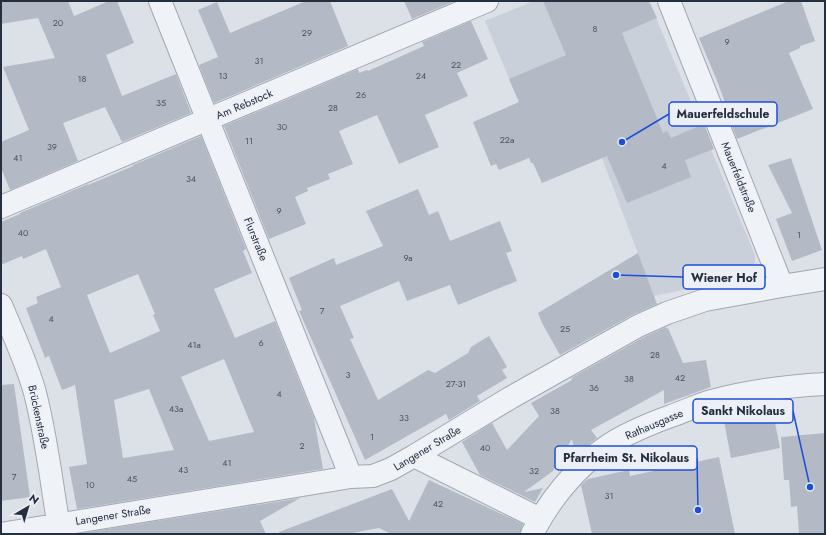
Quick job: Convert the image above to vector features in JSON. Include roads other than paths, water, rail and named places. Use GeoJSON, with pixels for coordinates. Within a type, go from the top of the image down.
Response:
{"type":"FeatureCollection","features":[{"type":"Feature","properties":{"kind":"street","name":"Flurstraße"},"geometry":{"type":"LineString","coordinates":[[160,1],[351,477]]}},
{"type":"Feature","properties":{"kind":"street","name":"Am Rebstock"},"geometry":{"type":"LineString","coordinates":[[1,207],[488,1]]}},
{"type":"Feature","properties":{"kind":"street","name":"Mauerfeldstraße"},"geometry":{"type":"LineString","coordinates":[[669,1],[782,286]]}},
{"type":"Feature","properties":{"kind":"street","name":"Langener Straße"},"geometry":{"type":"LineString","coordinates":[[1,534],[60,529],[351,477],[373,476],[382,473],[414,456],[510,398],[638,326],[667,313],[705,300],[825,279]]}},
{"type":"Feature","properties":{"kind":"street","name":"Brückenstraße"},"geometry":{"type":"LineString","coordinates":[[1,305],[35,392],[42,423],[60,529]]}},
{"type":"Feature","properties":{"kind":"street","name":"Rathausgasse"},"geometry":{"type":"LineString","coordinates":[[414,456],[536,527],[567,482],[605,447],[625,435],[654,422],[711,401],[781,388],[825,384]]}},
{"type":"Feature","properties":{"kind":"place","name":"Mauerfeldschule"},"geometry":{"type":"Point","coordinates":[622,142]}},
{"type":"Feature","properties":{"kind":"place","name":"Wiener Hof"},"geometry":{"type":"Point","coordinates":[616,275]}},
{"type":"Feature","properties":{"kind":"place","name":"Sankt Nikolaus"},"geometry":{"type":"Point","coordinates":[810,487]}},
{"type":"Feature","properties":{"kind":"place","name":"Pfarrheim St. Nikolaus"},"geometry":{"type":"Point","coordinates":[698,510]}}]}
